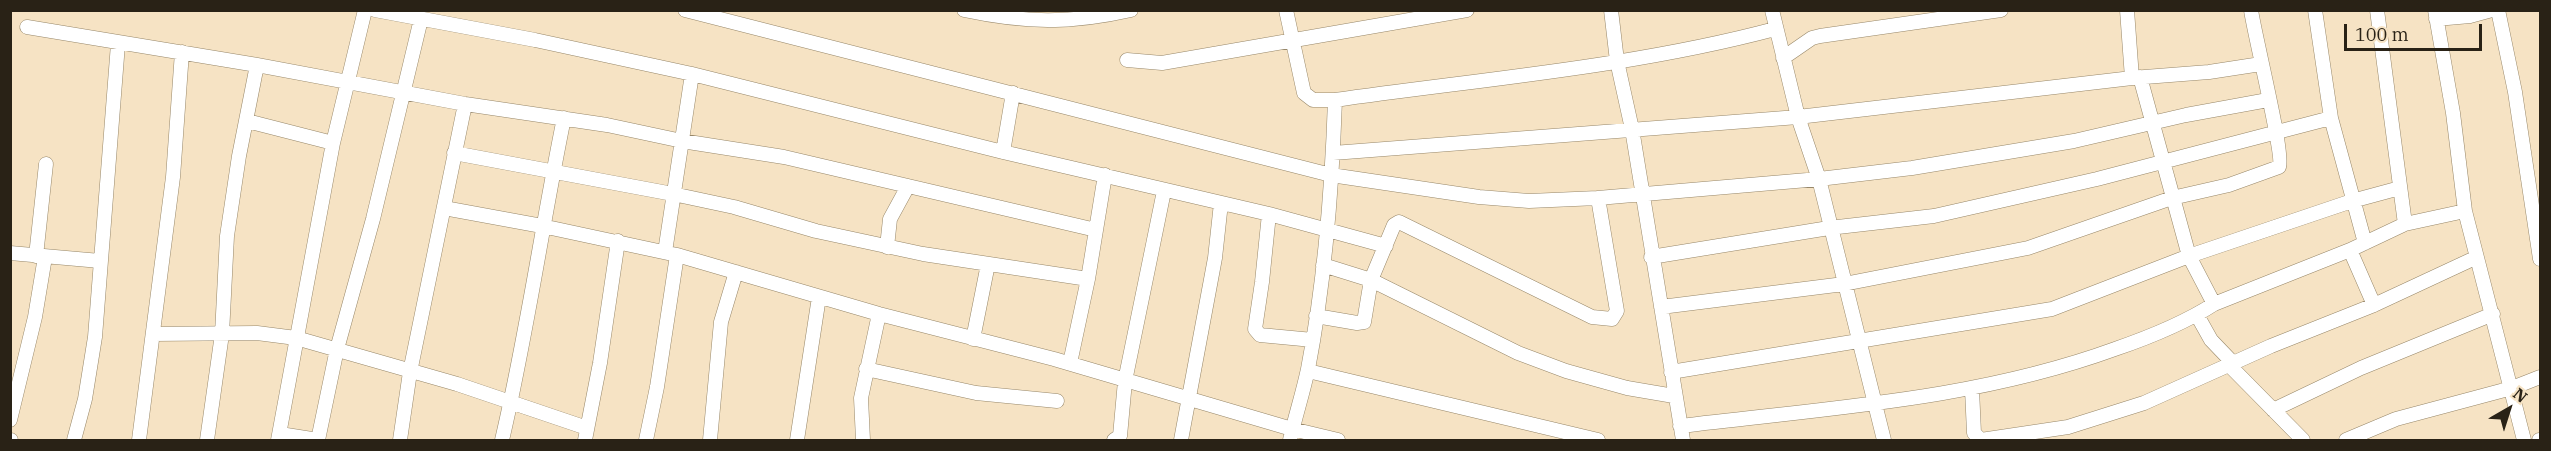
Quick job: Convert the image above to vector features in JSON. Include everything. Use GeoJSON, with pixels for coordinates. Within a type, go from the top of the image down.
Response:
{"type":"FeatureCollection","features":[{"type":"Feature","properties":{"kind":"street"},"geometry":{"type":"LineString","coordinates":[[365,10],[333,144],[279,437],[318,440],[337,349],[373,219],[404,93],[429,17]]}},
{"type":"Feature","properties":{"kind":"street"},"geometry":{"type":"LineString","coordinates":[[375,10],[429,17],[692,74],[1003,152],[1269,214],[1386,246]]}},
{"type":"Feature","properties":{"kind":"street"},"geometry":{"type":"LineString","coordinates":[[685,10],[710,13],[1331,175],[1479,197],[1529,201],[1598,198],[1819,179],[1912,168],[2038,148],[2151,122],[2268,100]]}},
{"type":"Feature","properties":{"kind":"street"},"geometry":{"type":"LineString","coordinates":[[964,10],[1027,21],[1082,20],[1131,10]]}},
{"type":"Feature","properties":{"kind":"street"},"geometry":{"type":"LineString","coordinates":[[1286,10],[1306,96],[1313,100],[1335,100],[1617,61],[1713,45],[1775,29]]}},
{"type":"Feature","properties":{"kind":"street"},"geometry":{"type":"LineString","coordinates":[[1127,60],[1162,63],[1467,10]]}},
{"type":"Feature","properties":{"kind":"street"},"geometry":{"type":"LineString","coordinates":[[1611,10],[1617,61],[1632,129],[1651,257],[1683,441]]}},
{"type":"Feature","properties":{"kind":"street"},"geometry":{"type":"LineString","coordinates":[[1772,10],[1798,117],[1819,179],[1829,228],[1884,441]]}},
{"type":"Feature","properties":{"kind":"street"},"geometry":{"type":"LineString","coordinates":[[1783,58],[1812,38],[1820,36],[2001,10]]}},
{"type":"Feature","properties":{"kind":"street"},"geometry":{"type":"LineString","coordinates":[[2127,10],[2136,77],[2189,256],[2214,303]]}},
{"type":"Feature","properties":{"kind":"street"},"geometry":{"type":"LineString","coordinates":[[1661,307],[1845,284],[2028,248],[2172,198],[2229,184],[2279,167],[2282,161],[2251,10]]}},
{"type":"Feature","properties":{"kind":"street"},"geometry":{"type":"LineString","coordinates":[[2315,10],[2331,118],[2365,243]]}},
{"type":"Feature","properties":{"kind":"street"},"geometry":{"type":"LineString","coordinates":[[2377,10],[2405,224]]}},
{"type":"Feature","properties":{"kind":"street"},"geometry":{"type":"LineString","coordinates":[[2493,10],[2470,16],[2435,15],[2453,113],[2465,211],[2475,258],[2493,314],[2524,441]]}},
{"type":"Feature","properties":{"kind":"street"},"geometry":{"type":"LineString","coordinates":[[2498,10],[2515,92],[2541,259]]}},
{"type":"Feature","properties":{"kind":"street"},"geometry":{"type":"LineString","coordinates":[[27,27],[784,157],[1096,230]]}},
{"type":"Feature","properties":{"kind":"street"},"geometry":{"type":"LineString","coordinates":[[74,441],[85,399],[95,337],[118,44]]}},
{"type":"Feature","properties":{"kind":"street"},"geometry":{"type":"LineString","coordinates":[[139,441],[173,177],[182,52]]}},
{"type":"Feature","properties":{"kind":"street"},"geometry":{"type":"LineString","coordinates":[[1334,153],[1798,117],[2136,77],[2209,72],[2261,64]]}},
{"type":"Feature","properties":{"kind":"street"},"geometry":{"type":"LineString","coordinates":[[207,441],[222,334],[227,236],[239,156],[257,65]]}},
{"type":"Feature","properties":{"kind":"street"},"geometry":{"type":"LineString","coordinates":[[646,441],[657,387],[671,254],[673,194],[692,74]]}},
{"type":"Feature","properties":{"kind":"street"},"geometry":{"type":"LineString","coordinates":[[1003,152],[1013,93]]}},
{"type":"Feature","properties":{"kind":"street"},"geometry":{"type":"LineString","coordinates":[[1291,435],[1308,371],[1323,265],[1334,153],[1335,100]]}},
{"type":"Feature","properties":{"kind":"street"},"geometry":{"type":"LineString","coordinates":[[400,441],[410,372],[465,104]]}},
{"type":"Feature","properties":{"kind":"street"},"geometry":{"type":"LineString","coordinates":[[502,441],[564,118]]}},
{"type":"Feature","properties":{"kind":"street"},"geometry":{"type":"LineString","coordinates":[[1651,257],[1829,228],[1934,216],[2097,179],[2162,160],[2331,118]]}},
{"type":"Feature","properties":{"kind":"street"},"geometry":{"type":"LineString","coordinates":[[247,121],[333,144]]}},
{"type":"Feature","properties":{"kind":"street"},"geometry":{"type":"LineString","coordinates":[[454,153],[734,207],[816,231],[887,247],[1088,279]]}},
{"type":"Feature","properties":{"kind":"street"},"geometry":{"type":"LineString","coordinates":[[10,420],[35,317],[46,164]]}},
{"type":"Feature","properties":{"kind":"street"},"geometry":{"type":"LineString","coordinates":[[1070,363],[1088,279],[1105,175]]}},
{"type":"Feature","properties":{"kind":"street"},"geometry":{"type":"LineString","coordinates":[[887,247],[890,219],[908,186]]}},
{"type":"Feature","properties":{"kind":"street"},"geometry":{"type":"LineString","coordinates":[[1671,372],[2052,309],[2189,256],[2352,201],[2400,188]]}},
{"type":"Feature","properties":{"kind":"street"},"geometry":{"type":"LineString","coordinates":[[1114,441],[1120,436],[1125,381],[1164,191]]}},
{"type":"Feature","properties":{"kind":"street"},"geometry":{"type":"LineString","coordinates":[[1316,316],[1361,324],[1366,317],[1371,280],[1394,225],[1399,222],[1592,317],[1612,320],[1617,311],[1598,198]]}},
{"type":"Feature","properties":{"kind":"street"},"geometry":{"type":"LineString","coordinates":[[1181,441],[1215,258],[1221,203]]}},
{"type":"Feature","properties":{"kind":"street"},"geometry":{"type":"LineString","coordinates":[[444,208],[618,241],[671,254],[879,314],[1070,363],[1188,398],[1291,435],[1338,441]]}},
{"type":"Feature","properties":{"kind":"street"},"geometry":{"type":"LineString","coordinates":[[1680,426],[1876,404],[1972,388],[2068,366],[2160,333],[2197,315],[2214,303],[2350,250],[2405,224],[2465,211]]}},
{"type":"Feature","properties":{"kind":"street"},"geometry":{"type":"LineString","coordinates":[[1269,214],[1263,282],[1255,329],[1260,334],[1313,340]]}},
{"type":"Feature","properties":{"kind":"street"},"geometry":{"type":"LineString","coordinates":[[153,334],[257,333],[296,338],[511,402],[586,434],[600,363],[618,241]]}},
{"type":"Feature","properties":{"kind":"street"},"geometry":{"type":"LineString","coordinates":[[2350,250],[2374,305]]}},
{"type":"Feature","properties":{"kind":"street"},"geometry":{"type":"LineString","coordinates":[[10,253],[100,261]]}},
{"type":"Feature","properties":{"kind":"street"},"geometry":{"type":"LineString","coordinates":[[1972,388],[1974,433],[1981,440],[2068,427],[2154,399],[2231,364],[2374,305],[2475,258]]}},
{"type":"Feature","properties":{"kind":"street"},"geometry":{"type":"LineString","coordinates":[[973,339],[988,264]]}},
{"type":"Feature","properties":{"kind":"street"},"geometry":{"type":"LineString","coordinates":[[1323,265],[1371,280],[1473,332],[1566,371],[1627,388],[1674,396]]}},
{"type":"Feature","properties":{"kind":"street"},"geometry":{"type":"LineString","coordinates":[[710,441],[718,341],[726,301],[736,273]]}},
{"type":"Feature","properties":{"kind":"street"},"geometry":{"type":"LineString","coordinates":[[797,441],[819,297]]}},
{"type":"Feature","properties":{"kind":"street"},"geometry":{"type":"LineString","coordinates":[[863,441],[861,398],[879,314]]}},
{"type":"Feature","properties":{"kind":"street"},"geometry":{"type":"LineString","coordinates":[[2273,410],[2361,368],[2493,314]]}},
{"type":"Feature","properties":{"kind":"street"},"geometry":{"type":"LineString","coordinates":[[2197,315],[2211,340],[2231,364],[2303,441]]}},
{"type":"Feature","properties":{"kind":"street"},"geometry":{"type":"LineString","coordinates":[[866,369],[976,393],[1057,401]]}},
{"type":"Feature","properties":{"kind":"street"},"geometry":{"type":"LineString","coordinates":[[1308,371],[1599,441]]}},
{"type":"Feature","properties":{"kind":"street"},"geometry":{"type":"LineString","coordinates":[[2346,441],[2396,419],[2512,388],[2541,377]]}}]}
